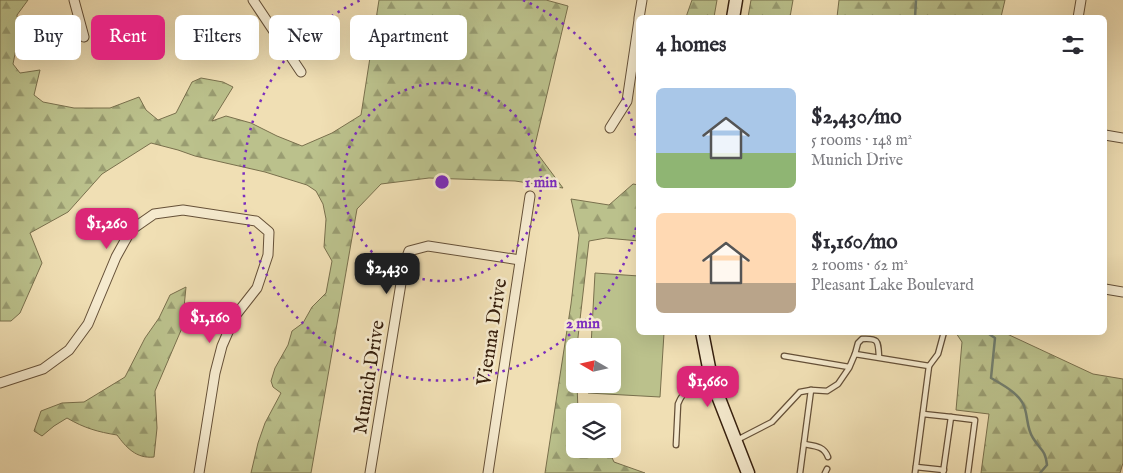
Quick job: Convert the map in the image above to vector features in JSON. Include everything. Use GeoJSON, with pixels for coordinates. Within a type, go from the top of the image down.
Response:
{"type":"FeatureCollection","features":[{"type":"Feature","properties":{"kind":"street"},"geometry":{"type":"LineString","coordinates":[[74,0],[84,37]]}},
{"type":"Feature","properties":{"kind":"street"},"geometry":{"type":"LineString","coordinates":[[253,0],[301,72]]}},
{"type":"Feature","properties":{"kind":"street"},"geometry":{"type":"LineString","coordinates":[[640,15],[642,0]]}},
{"type":"Feature","properties":{"kind":"street"},"geometry":{"type":"LineString","coordinates":[[734,15],[736,0]]}},
{"type":"Feature","properties":{"kind":"street"},"geometry":{"type":"LineString","coordinates":[[1078,15],[1080,0]]}},
{"type":"Feature","properties":{"kind":"street"},"geometry":{"type":"LineString","coordinates":[[610,128],[627,102],[636,40]]}},
{"type":"Feature","properties":{"kind":"street"},"geometry":{"type":"LineString","coordinates":[[1107,135],[1123,138]]}},
{"type":"Feature","properties":{"kind":"street","name":"Vienna Drive"},"geometry":{"type":"LineString","coordinates":[[488,473],[530,196]]}},
{"type":"Feature","properties":{"kind":"street"},"geometry":{"type":"LineString","coordinates":[[0,383],[43,369],[69,350],[88,324],[116,258],[131,230],[154,214],[183,210],[256,221],[269,232],[268,255],[257,288],[235,316],[222,346],[215,373],[199,473]]}},
{"type":"Feature","properties":{"kind":"street","name":"Munich Drive"},"geometry":{"type":"LineString","coordinates":[[370,473],[404,265],[409,251],[428,246],[520,260]]}},
{"type":"Feature","properties":{"kind":"street"},"geometry":{"type":"LineString","coordinates":[[1107,289],[1123,292]]}},
{"type":"Feature","properties":{"kind":"street"},"geometry":{"type":"LineString","coordinates":[[703,335],[711,378],[748,473]]}},
{"type":"Feature","properties":{"kind":"lane"},"geometry":{"type":"LineString","coordinates":[[915,473],[929,366],[938,354],[943,335]]}},
{"type":"Feature","properties":{"kind":"lane"},"geometry":{"type":"LineString","coordinates":[[736,441],[772,422],[800,392],[811,390],[827,391],[838,384],[849,367],[858,343],[862,339],[871,338],[875,340],[878,344],[878,357]]}},
{"type":"Feature","properties":{"kind":"lane"},"geometry":{"type":"LineString","coordinates":[[855,354],[929,366]]}},
{"type":"Feature","properties":{"kind":"lane"},"geometry":{"type":"LineString","coordinates":[[784,356],[849,367]]}},
{"type":"Feature","properties":{"kind":"lane"},"geometry":{"type":"LineString","coordinates":[[676,445],[678,404],[681,398],[694,384],[711,378]]}},
{"type":"Feature","properties":{"kind":"lane"},"geometry":{"type":"LineString","coordinates":[[800,473],[811,390]]}},
{"type":"Feature","properties":{"kind":"lane"},"geometry":{"type":"LineString","coordinates":[[923,414],[976,420],[968,473]]}},
{"type":"Feature","properties":{"kind":"lane"},"geometry":{"type":"LineString","coordinates":[[916,467],[944,471],[951,417]]}},
{"type":"Feature","properties":{"kind":"lane"},"geometry":{"type":"LineString","coordinates":[[804,444],[820,447],[826,452],[828,458]]}},
{"type":"Feature","properties":{"kind":"green space"},"geometry":{"type":"Polygon","coordinates":[[[0,0],[28,0],[17,15],[15,15],[15,54],[13,64],[20,73],[40,70],[34,95],[43,102],[74,108],[110,108],[139,97],[146,110],[158,120],[176,113],[192,82],[201,78],[223,82],[233,87],[212,121],[226,116],[251,123],[302,146],[332,133],[361,115],[370,60],[467,60],[467,15],[377,15],[379,0],[546,0],[568,6],[534,149],[563,188],[515,181],[429,178],[381,184],[357,209],[311,473],[251,473],[265,423],[281,393],[273,387],[271,381],[275,368],[288,345],[292,331],[303,323],[312,307],[326,293],[332,261],[324,247],[326,219],[323,204],[316,191],[307,185],[265,172],[195,156],[151,143],[102,174],[68,212],[30,233],[42,263],[20,313],[11,321],[0,321],[0,0]]]}},
{"type":"Feature","properties":{"kind":"green space"},"geometry":{"type":"Polygon","coordinates":[[[692,0],[717,0],[714,15],[687,15],[692,0]]]}},
{"type":"Feature","properties":{"kind":"green space"},"geometry":{"type":"Polygon","coordinates":[[[751,0],[793,0],[790,15],[748,15],[751,0]]]}},
{"type":"Feature","properties":{"kind":"green space"},"geometry":{"type":"Polygon","coordinates":[[[839,0],[1005,0],[1001,15],[837,15],[839,0]]]}},
{"type":"Feature","properties":{"kind":"green space"},"geometry":{"type":"Polygon","coordinates":[[[633,184],[636,184],[636,241],[606,238],[589,241],[578,338],[566,338],[566,393],[577,393],[578,403],[566,403],[566,458],[612,458],[614,462],[645,473],[545,473],[571,304],[579,235],[571,199],[609,205],[633,184]]]}},
{"type":"Feature","properties":{"kind":"green space"},"geometry":{"type":"Polygon","coordinates":[[[595,273],[636,276],[636,335],[664,335],[660,397],[588,393],[621,393],[621,338],[591,338],[595,273]]]}},
{"type":"Feature","properties":{"kind":"green space"},"geometry":{"type":"Polygon","coordinates":[[[186,287],[182,328],[155,391],[157,428],[154,457],[137,454],[128,448],[117,435],[91,429],[67,418],[42,436],[34,431],[41,411],[62,403],[84,402],[125,377],[170,295],[186,287]]]}},
{"type":"Feature","properties":{"kind":"green space"},"geometry":{"type":"Polygon","coordinates":[[[957,335],[1009,335],[1093,374],[1123,379],[1123,463],[1120,473],[981,473],[989,414],[956,410],[962,342],[957,335]]]}},
{"type":"Feature","properties":{"kind":"waterway"},"geometry":{"type":"LineString","coordinates":[[915,15],[916,0]]}},
{"type":"Feature","properties":{"kind":"waterway"},"geometry":{"type":"LineString","coordinates":[[990,335],[995,338],[991,378],[1011,390],[1023,404],[1031,435],[1044,453],[1046,460],[1047,465],[1040,473]]}}]}
